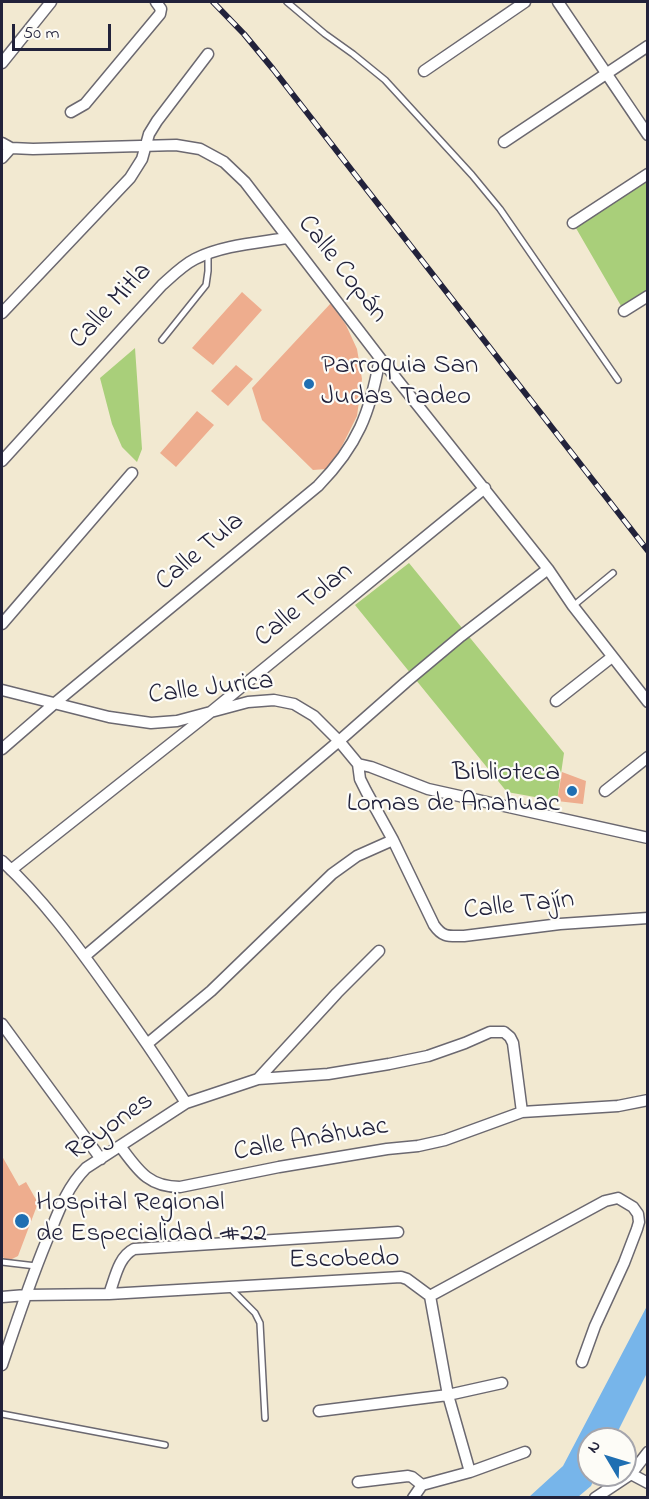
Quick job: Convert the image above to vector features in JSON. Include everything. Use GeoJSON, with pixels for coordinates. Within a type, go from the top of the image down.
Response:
{"type":"FeatureCollection","features":[{"type":"Feature","properties":{"kind":"street"},"geometry":{"type":"LineString","coordinates":[[2,63],[51,2]]}},
{"type":"Feature","properties":{"kind":"street"},"geometry":{"type":"LineString","coordinates":[[424,71],[525,2]]}},
{"type":"Feature","properties":{"kind":"street"},"geometry":{"type":"LineString","coordinates":[[558,2],[648,135]]}},
{"type":"Feature","properties":{"kind":"street"},"geometry":{"type":"LineString","coordinates":[[71,112],[85,104],[160,14],[159,5]]}},
{"type":"Feature","properties":{"kind":"street"},"geometry":{"type":"LineString","coordinates":[[504,142],[648,46]]}},
{"type":"Feature","properties":{"kind":"street"},"geometry":{"type":"LineString","coordinates":[[2,313],[130,178],[142,159],[149,134],[157,121],[208,54]]}},
{"type":"Feature","properties":{"kind":"street"},"geometry":{"type":"LineString","coordinates":[[2,158],[6,145]]}},
{"type":"Feature","properties":{"kind":"street","name":"Calle Copán"},"geometry":{"type":"LineString","coordinates":[[6,145],[33,149],[176,145],[200,149],[224,162],[245,182],[380,358],[548,569],[573,606],[648,702]]}},
{"type":"Feature","properties":{"kind":"street"},"geometry":{"type":"LineString","coordinates":[[573,223],[648,174]]}},
{"type":"Feature","properties":{"kind":"street","name":"Calle Mitla"},"geometry":{"type":"LineString","coordinates":[[2,460],[162,285],[177,272],[194,260],[208,254],[237,246],[287,238]]}},
{"type":"Feature","properties":{"kind":"street"},"geometry":{"type":"LineString","coordinates":[[624,311],[648,296]]}},
{"type":"Feature","properties":{"kind":"street","name":"Calle Tula"},"geometry":{"type":"LineString","coordinates":[[2,749],[332,472],[358,434],[366,416],[376,384],[380,358]]}},
{"type":"Feature","properties":{"kind":"street"},"geometry":{"type":"LineString","coordinates":[[2,624],[132,473]]}},
{"type":"Feature","properties":{"kind":"street","name":"Calle Tolan"},"geometry":{"type":"LineString","coordinates":[[11,870],[212,711],[485,488]]}},
{"type":"Feature","properties":{"kind":"street"},"geometry":{"type":"LineString","coordinates":[[85,956],[406,682],[548,569]]}},
{"type":"Feature","properties":{"kind":"street"},"geometry":{"type":"LineString","coordinates":[[556,701],[612,657]]}},
{"type":"Feature","properties":{"kind":"street","name":"Calle Jurica"},"geometry":{"type":"LineString","coordinates":[[2,690],[109,717],[151,723],[177,721],[248,702],[274,700],[294,704],[314,716],[358,764]]}},
{"type":"Feature","properties":{"kind":"street"},"geometry":{"type":"LineString","coordinates":[[605,790],[648,757]]}},
{"type":"Feature","properties":{"kind":"street"},"geometry":{"type":"LineString","coordinates":[[358,764],[428,789],[648,838]]}},
{"type":"Feature","properties":{"kind":"street","name":"Calle Tajín"},"geometry":{"type":"LineString","coordinates":[[358,764],[360,779],[393,840],[434,925],[443,935],[464,936],[560,924],[648,918]]}},
{"type":"Feature","properties":{"kind":"street"},"geometry":{"type":"LineString","coordinates":[[147,1044],[211,991],[332,874],[357,856],[393,840]]}},
{"type":"Feature","properties":{"kind":"street"},"geometry":{"type":"LineString","coordinates":[[2,861],[57,921],[85,956],[186,1103]]}},
{"type":"Feature","properties":{"kind":"street"},"geometry":{"type":"LineString","coordinates":[[258,1079],[330,1000],[379,951]]}},
{"type":"Feature","properties":{"kind":"street"},"geometry":{"type":"LineString","coordinates":[[2,1024],[100,1159]]}},
{"type":"Feature","properties":{"kind":"street"},"geometry":{"type":"LineString","coordinates":[[258,1079],[328,1074],[388,1064],[428,1056],[490,1032],[500,1031],[510,1037],[513,1043],[522,1113]]}},
{"type":"Feature","properties":{"kind":"street","name":"Rayones"},"geometry":{"type":"LineString","coordinates":[[2,1365],[36,1266],[65,1196],[76,1178],[86,1168],[186,1103],[258,1079]]}},
{"type":"Feature","properties":{"kind":"street","name":"Calle Anáhuac"},"geometry":{"type":"LineString","coordinates":[[120,1146],[142,1175],[162,1185],[180,1187],[279,1167],[446,1140],[522,1113],[618,1106],[648,1100]]}},
{"type":"Feature","properties":{"kind":"street","name":"Escobedo"},"geometry":{"type":"LineString","coordinates":[[2,1296],[109,1294],[401,1277],[430,1296],[605,1201],[618,1198],[633,1207],[638,1214],[639,1221],[624,1263],[595,1326],[582,1362]]}},
{"type":"Feature","properties":{"kind":"street"},"geometry":{"type":"LineString","coordinates":[[109,1294],[120,1264],[126,1254],[134,1250],[398,1232]]}},
{"type":"Feature","properties":{"kind":"street"},"geometry":{"type":"LineString","coordinates":[[430,1296],[448,1395],[470,1472]]}},
{"type":"Feature","properties":{"kind":"street"},"geometry":{"type":"LineString","coordinates":[[319,1411],[448,1395],[502,1383]]}},
{"type":"Feature","properties":{"kind":"street"},"geometry":{"type":"LineString","coordinates":[[413,1497],[422,1485],[470,1472],[525,1452]]}},
{"type":"Feature","properties":{"kind":"street"},"geometry":{"type":"LineString","coordinates":[[637,1466],[648,1452]]}},
{"type":"Feature","properties":{"kind":"street"},"geometry":{"type":"LineString","coordinates":[[358,1482],[408,1476],[422,1485]]}},
{"type":"Feature","properties":{"kind":"street"},"geometry":{"type":"LineString","coordinates":[[595,1497],[611,1487]]}},
{"type":"Feature","properties":{"kind":"lane"},"geometry":{"type":"LineString","coordinates":[[287,2],[385,80],[472,175],[500,209],[618,380]]}},
{"type":"Feature","properties":{"kind":"lane"},"geometry":{"type":"LineString","coordinates":[[162,340],[206,285],[208,254]]}},
{"type":"Feature","properties":{"kind":"lane"},"geometry":{"type":"LineString","coordinates":[[573,606],[613,573]]}},
{"type":"Feature","properties":{"kind":"lane"},"geometry":{"type":"LineString","coordinates":[[2,1262],[36,1266]]}},
{"type":"Feature","properties":{"kind":"lane"},"geometry":{"type":"LineString","coordinates":[[229,1287],[255,1313],[260,1323],[265,1418]]}},
{"type":"Feature","properties":{"kind":"lane"},"geometry":{"type":"LineString","coordinates":[[2,1414],[165,1445]]}},
{"type":"Feature","properties":{"kind":"green space"},"geometry":{"type":"Polygon","coordinates":[[[647,174],[647,296],[624,311],[573,223],[647,174]]]}},
{"type":"Feature","properties":{"kind":"green space"},"geometry":{"type":"Polygon","coordinates":[[[135,348],[142,449],[137,462],[122,447],[112,424],[100,378],[135,348]]]}},
{"type":"Feature","properties":{"kind":"green space"},"geometry":{"type":"Polygon","coordinates":[[[409,563],[564,753],[557,801],[507,792],[355,605],[409,563]]]}},
{"type":"Feature","properties":{"kind":"water"},"geometry":{"type":"Polygon","coordinates":[[[647,1306],[647,1373],[620,1427],[583,1427],[647,1306]]]}},
{"type":"Feature","properties":{"kind":"water"},"geometry":{"type":"Polygon","coordinates":[[[577,1439],[577,1487],[590,1487],[578,1497],[529,1497],[563,1466],[577,1439]]]}},
{"type":"Feature","properties":{"kind":"building"},"geometry":{"type":"Polygon","coordinates":[[[242,292],[262,310],[213,365],[192,348],[242,292]]]}},
{"type":"Feature","properties":{"kind":"building","name":"Parroquia San Judas Tadeo"},"geometry":{"type":"Polygon","coordinates":[[[331,303],[346,325],[357,349],[362,379],[357,416],[340,450],[326,469],[313,470],[262,420],[252,388],[331,303]]]}},
{"type":"Feature","properties":{"kind":"building"},"geometry":{"type":"Polygon","coordinates":[[[236,365],[253,379],[228,406],[211,391],[236,365]]]}},
{"type":"Feature","properties":{"kind":"building"},"geometry":{"type":"Polygon","coordinates":[[[197,411],[214,425],[176,467],[160,453],[197,411]]]}},
{"type":"Feature","properties":{"kind":"building","name":"Biblioteca Lomas de Anahuac"},"geometry":{"type":"Polygon","coordinates":[[[562,772],[586,781],[583,804],[557,801],[562,772]]]}},
{"type":"Feature","properties":{"kind":"building"},"geometry":{"type":"Polygon","coordinates":[[[2,1156],[19,1186],[26,1182],[38,1203],[18,1256],[6,1262],[2,1255],[2,1156]]]}},
{"type":"Feature","properties":{"kind":"railway"},"geometry":{"type":"LineString","coordinates":[[213,2],[273,69],[648,551]]}},
{"type":"Feature","properties":{"kind":"place","name":"Parroquia San Judas Tadeo"},"geometry":{"type":"Point","coordinates":[309,384]}},
{"type":"Feature","properties":{"kind":"place","name":"Biblioteca Lomas de Anahuac"},"geometry":{"type":"Point","coordinates":[572,791]}},
{"type":"Feature","properties":{"kind":"place","name":"Hospital Regional de Especialidad #22"},"geometry":{"type":"Point","coordinates":[22,1221]}}]}
